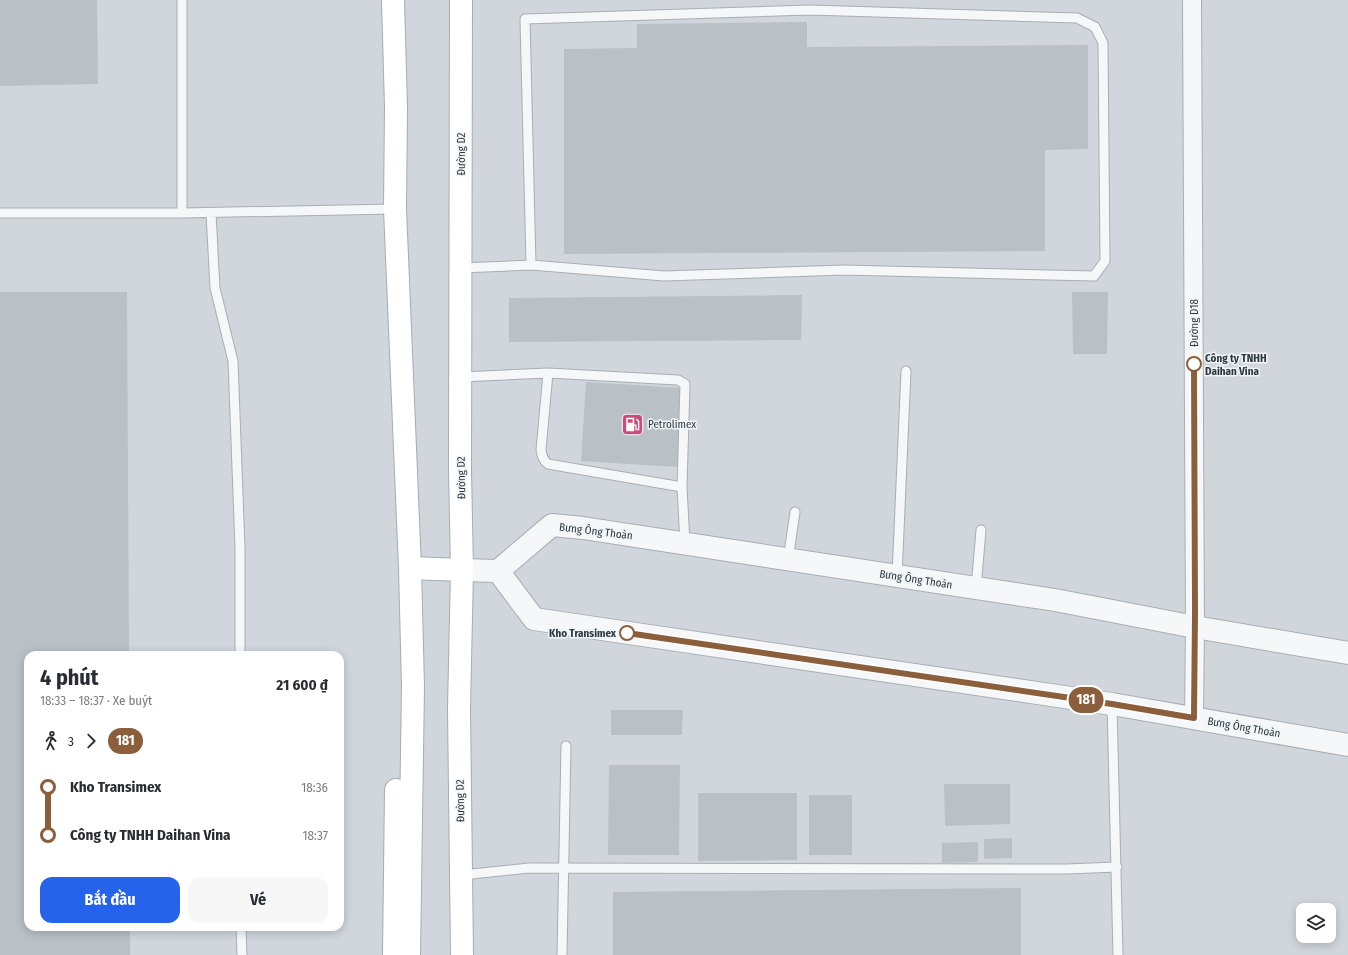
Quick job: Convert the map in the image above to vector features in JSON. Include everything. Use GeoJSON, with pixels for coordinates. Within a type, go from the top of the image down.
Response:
{"type":"FeatureCollection","features":[{"type":"Feature","properties":{"kind":"main road"},"geometry":{"type":"LineString","coordinates":[[379,0],[380,82],[396,108]]}},
{"type":"Feature","properties":{"kind":"main road"},"geometry":{"type":"LineString","coordinates":[[393,0],[396,108],[395,209],[398,264],[385,292],[387,377],[403,395],[410,568],[413,686],[409,955]]}},
{"type":"Feature","properties":{"kind":"main road","name":"Đường D2"},"geometry":{"type":"LineString","coordinates":[[461,0],[460,470],[462,570],[459,709],[462,955]]}},
{"type":"Feature","properties":{"kind":"main road"},"geometry":{"type":"LineString","coordinates":[[410,568],[462,570]]}},
{"type":"Feature","properties":{"kind":"main road"},"geometry":{"type":"LineString","coordinates":[[394,955],[397,726],[413,686]]}},
{"type":"Feature","properties":{"kind":"street","name":"Đường D18"},"geometry":{"type":"LineString","coordinates":[[1192,0],[1195,627],[1194,718]]}},
{"type":"Feature","properties":{"kind":"street","name":"Bưng Ông Thoàn"},"geometry":{"type":"LineString","coordinates":[[1348,653],[1195,627],[1055,600],[583,528],[552,526],[498,571],[534,619],[1112,704],[1348,745]]}},
{"type":"Feature","properties":{"kind":"street"},"geometry":{"type":"LineString","coordinates":[[462,570],[498,571]]}},
{"type":"Feature","properties":{"kind":"lane"},"geometry":{"type":"LineString","coordinates":[[182,0],[182,213]]}},
{"type":"Feature","properties":{"kind":"lane"},"geometry":{"type":"LineString","coordinates":[[460,268],[531,265],[664,276],[844,270],[1094,276],[1106,261],[1103,43],[1095,27],[1077,18],[809,10],[525,20],[531,265]]}},
{"type":"Feature","properties":{"kind":"lane"},"geometry":{"type":"LineString","coordinates":[[0,213],[211,213],[395,209]]}},
{"type":"Feature","properties":{"kind":"lane"},"geometry":{"type":"LineString","coordinates":[[211,213],[215,288],[233,361],[240,548],[240,651]]}},
{"type":"Feature","properties":{"kind":"lane"},"geometry":{"type":"LineString","coordinates":[[896,576],[906,371]]}},
{"type":"Feature","properties":{"kind":"lane"},"geometry":{"type":"LineString","coordinates":[[461,377],[548,373],[678,380],[685,384],[682,487],[685,544]]}},
{"type":"Feature","properties":{"kind":"lane"},"geometry":{"type":"LineString","coordinates":[[548,373],[541,450],[542,458],[545,462],[548,464],[682,487]]}},
{"type":"Feature","properties":{"kind":"lane"},"geometry":{"type":"LineString","coordinates":[[788,560],[795,512]]}},
{"type":"Feature","properties":{"kind":"lane"},"geometry":{"type":"LineString","coordinates":[[976,588],[982,530]]}},
{"type":"Feature","properties":{"kind":"lane"},"geometry":{"type":"LineString","coordinates":[[1112,704],[1118,955]]}},
{"type":"Feature","properties":{"kind":"lane"},"geometry":{"type":"LineString","coordinates":[[562,955],[566,746]]}},
{"type":"Feature","properties":{"kind":"lane"},"geometry":{"type":"LineString","coordinates":[[462,875],[529,868],[1066,869],[1116,867]]}},
{"type":"Feature","properties":{"kind":"lane"},"geometry":{"type":"LineString","coordinates":[[241,931],[242,955]]}},
{"type":"Feature","properties":{"kind":"shaded area"},"geometry":{"type":"Polygon","coordinates":[[[0,0],[1348,0],[1348,955],[0,955],[0,0]]]}},
{"type":"Feature","properties":{"kind":"building"},"geometry":{"type":"Polygon","coordinates":[[[0,0],[97,0],[98,84],[0,86],[0,0]]]}},
{"type":"Feature","properties":{"kind":"building"},"geometry":{"type":"Polygon","coordinates":[[[807,22],[807,47],[1088,45],[1088,149],[1045,150],[1045,251],[564,254],[564,49],[637,48],[637,24],[807,22]]]}},
{"type":"Feature","properties":{"kind":"building"},"geometry":{"type":"Polygon","coordinates":[[[0,292],[127,292],[129,651],[24,651],[24,931],[130,931],[130,955],[0,955],[0,292]]]}},
{"type":"Feature","properties":{"kind":"building"},"geometry":{"type":"Polygon","coordinates":[[[1072,292],[1108,292],[1107,354],[1073,354],[1072,292]]]}},
{"type":"Feature","properties":{"kind":"building"},"geometry":{"type":"Polygon","coordinates":[[[802,295],[801,340],[509,342],[509,298],[802,295]]]}},
{"type":"Feature","properties":{"kind":"building","name":"Petrolimex"},"geometry":{"type":"Polygon","coordinates":[[[586,382],[683,388],[677,467],[581,461],[586,382]]]}},
{"type":"Feature","properties":{"kind":"building"},"geometry":{"type":"Polygon","coordinates":[[[611,710],[683,710],[682,735],[611,735],[611,710]]]}},
{"type":"Feature","properties":{"kind":"building"},"geometry":{"type":"Polygon","coordinates":[[[609,765],[680,765],[679,855],[608,855],[609,765]]]}},
{"type":"Feature","properties":{"kind":"building"},"geometry":{"type":"Polygon","coordinates":[[[944,784],[1010,784],[1010,824],[945,826],[944,784]]]}},
{"type":"Feature","properties":{"kind":"building"},"geometry":{"type":"Polygon","coordinates":[[[698,793],[797,793],[797,860],[698,861],[698,793]]]}},
{"type":"Feature","properties":{"kind":"building"},"geometry":{"type":"Polygon","coordinates":[[[809,795],[852,795],[852,855],[809,855],[809,795]]]}},
{"type":"Feature","properties":{"kind":"building"},"geometry":{"type":"Polygon","coordinates":[[[1012,838],[1012,858],[984,859],[984,839],[1012,838]]]}},
{"type":"Feature","properties":{"kind":"building"},"geometry":{"type":"Polygon","coordinates":[[[978,842],[978,862],[942,863],[942,843],[978,842]]]}},
{"type":"Feature","properties":{"kind":"building"},"geometry":{"type":"Polygon","coordinates":[[[1021,888],[1021,955],[613,955],[613,892],[1021,888]]]}},
{"type":"Feature","properties":{"kind":"bus line","name":"181"},"geometry":{"type":"LineString","coordinates":[[627,633],[1112,704],[1194,718],[1194,364]]}},
{"type":"Feature","properties":{"kind":"place","name":"Công ty TNHH Daihan Vina"},"geometry":{"type":"Point","coordinates":[1194,364]}},
{"type":"Feature","properties":{"kind":"place","name":"Petrolimex"},"geometry":{"type":"Point","coordinates":[632,424]}},
{"type":"Feature","properties":{"kind":"place","name":"Kho Transimex"},"geometry":{"type":"Point","coordinates":[627,633]}}]}
